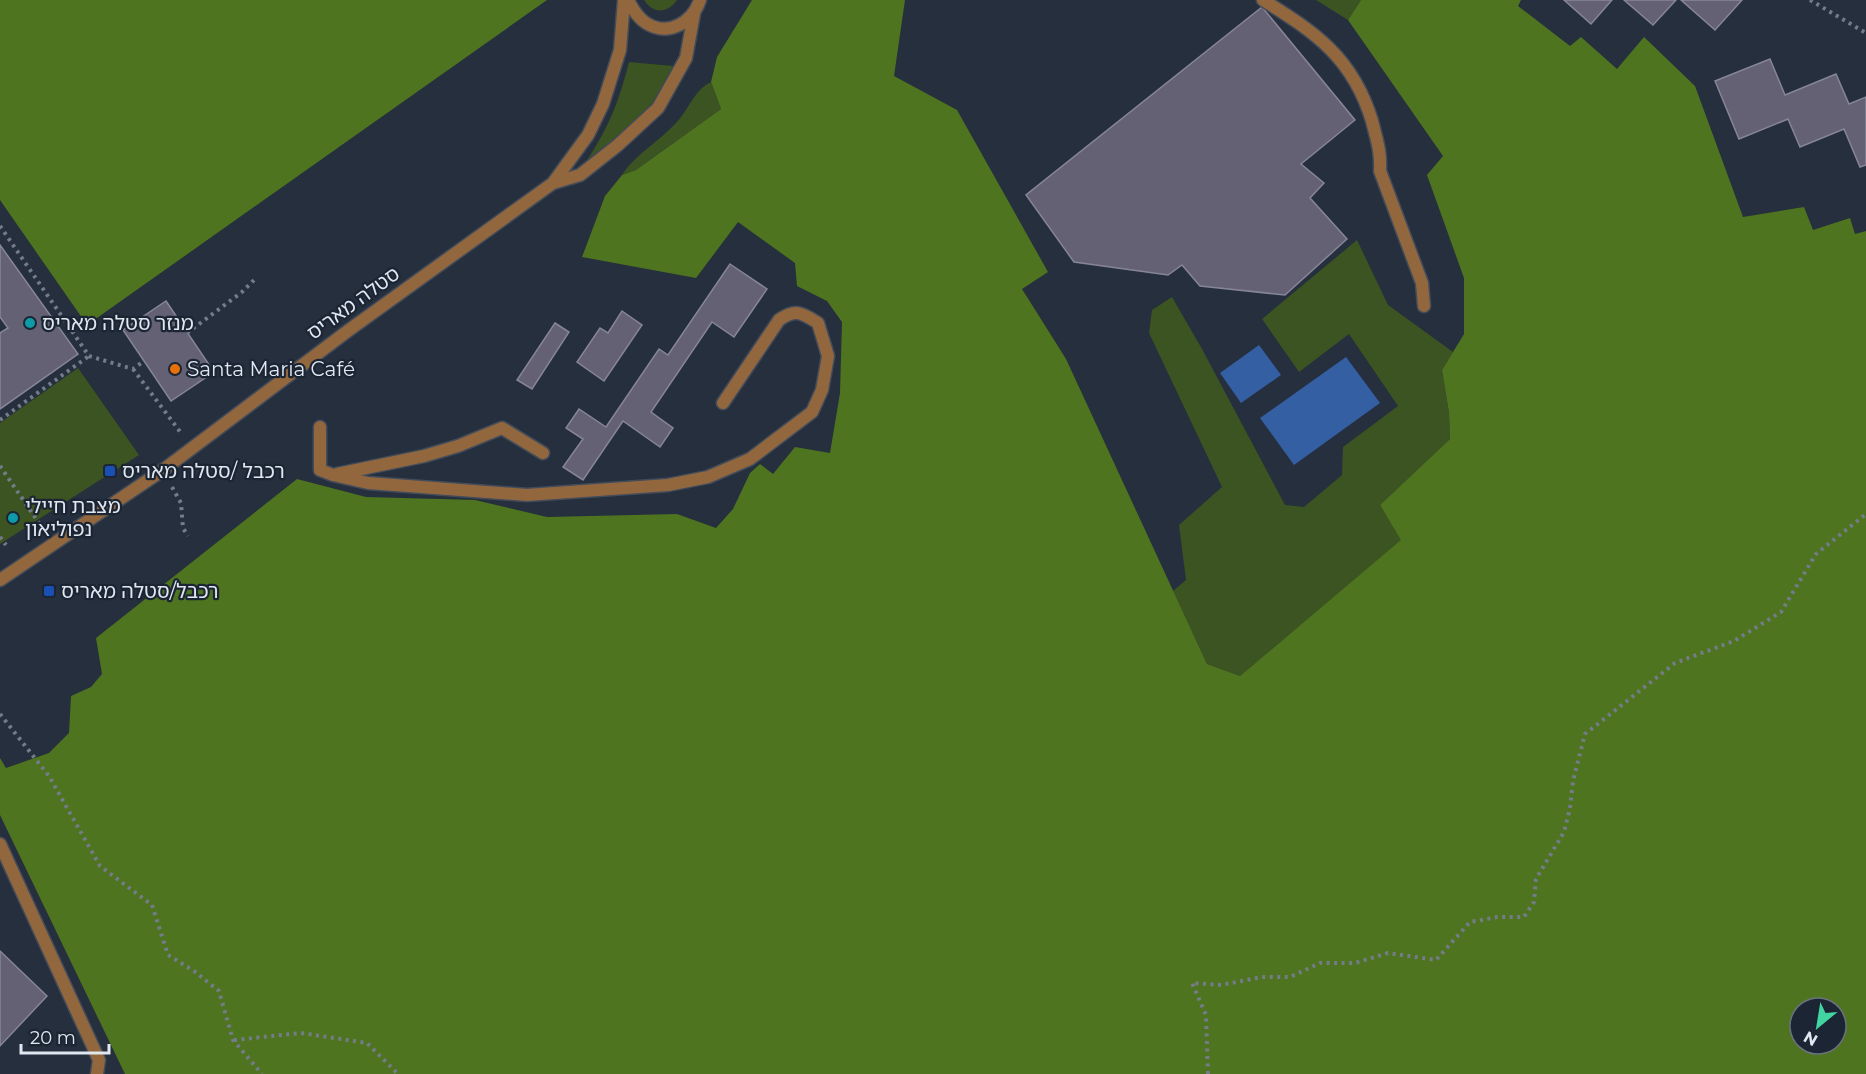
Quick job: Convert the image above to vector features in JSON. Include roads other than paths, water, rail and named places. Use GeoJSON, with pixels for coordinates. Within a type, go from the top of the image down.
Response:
{"type":"FeatureCollection","features":[{"type":"Feature","properties":{"kind":"street"},"geometry":{"type":"LineString","coordinates":[[626,0],[644,22],[655,27],[671,27],[686,22],[694,14]]}},
{"type":"Feature","properties":{"kind":"street","name":"סטלה מאריס"},"geometry":{"type":"LineString","coordinates":[[0,580],[163,470],[348,330],[553,183],[588,135],[603,104],[620,50],[626,0]]}},
{"type":"Feature","properties":{"kind":"street","name":"סטלה מאריס"},"geometry":{"type":"LineString","coordinates":[[553,183],[580,176],[618,146],[658,108],[686,58],[694,14],[700,0]]}},
{"type":"Feature","properties":{"kind":"street"},"geometry":{"type":"LineString","coordinates":[[1263,0],[1304,25],[1322,40],[1347,67],[1367,106],[1381,153],[1380,171],[1422,283],[1424,306]]}},
{"type":"Feature","properties":{"kind":"street"},"geometry":{"type":"LineString","coordinates":[[320,427],[320,470],[368,483],[527,495],[668,485],[708,477],[750,459],[812,412],[822,390],[828,356],[818,322],[801,313],[789,313],[779,320],[723,404]]}},
{"type":"Feature","properties":{"kind":"street"},"geometry":{"type":"LineString","coordinates":[[333,475],[435,453],[501,428],[543,453]]}},
{"type":"Feature","properties":{"kind":"street"},"geometry":{"type":"LineString","coordinates":[[0,844],[99,1060],[97,1074]]}},
{"type":"Feature","properties":{"kind":"water"},"geometry":{"type":"Polygon","coordinates":[[[1259,345],[1281,375],[1241,403],[1220,373],[1259,345]]]}},
{"type":"Feature","properties":{"kind":"water"},"geometry":{"type":"Polygon","coordinates":[[[1346,357],[1380,403],[1294,465],[1260,418],[1346,357]]]}},
{"type":"Feature","properties":{"kind":"place","name":"מנזר סטלה מאריס"},"geometry":{"type":"Point","coordinates":[30,323]}},
{"type":"Feature","properties":{"kind":"place","name":"Santa Maria Café"},"geometry":{"type":"Point","coordinates":[175,369]}},
{"type":"Feature","properties":{"kind":"place","name":"רכבל /סטלה מאריס"},"geometry":{"type":"Point","coordinates":[110,471]}},
{"type":"Feature","properties":{"kind":"place","name":"מצבת חיילי נפוליאון"},"geometry":{"type":"Point","coordinates":[13,518]}},
{"type":"Feature","properties":{"kind":"place","name":"רכבל/סטלה מאריס"},"geometry":{"type":"Point","coordinates":[49,591]}}]}
